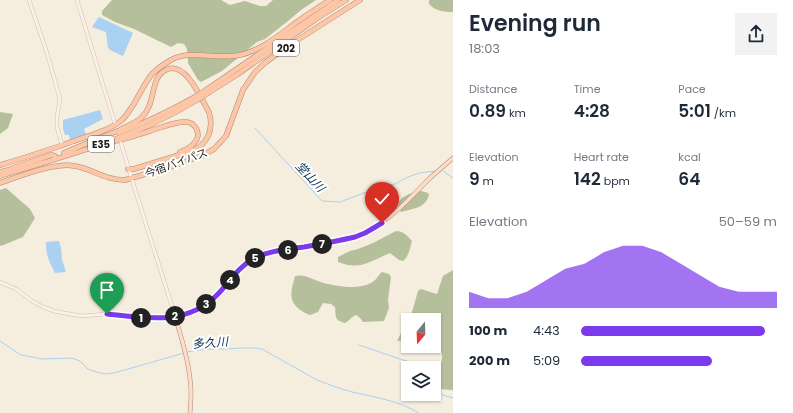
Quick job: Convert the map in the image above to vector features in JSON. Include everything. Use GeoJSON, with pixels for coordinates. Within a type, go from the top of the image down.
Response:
{"type":"FeatureCollection","features":[{"type":"Feature","properties":{"kind":"highway","name":"202"},"geometry":{"type":"LineString","coordinates":[[0,165],[29,157],[87,137],[120,121],[132,108],[152,74],[171,60],[193,55],[230,57],[249,53],[265,45],[296,22],[330,0]]}},
{"type":"Feature","properties":{"kind":"highway","name":"E35"},"geometry":{"type":"LineString","coordinates":[[54,157],[104,144],[178,111],[338,0]]}},
{"type":"Feature","properties":{"kind":"highway","name":"E35"},"geometry":{"type":"LineString","coordinates":[[207,91],[238,74],[316,19],[346,0]]}},
{"type":"Feature","properties":{"kind":"highway","name":"今宿バイパス"},"geometry":{"type":"LineString","coordinates":[[0,183],[49,167],[68,165],[76,166],[109,178],[125,180],[201,156],[214,149],[226,136],[243,90],[256,72],[266,62],[291,44],[360,0]]}},
{"type":"Feature","properties":{"kind":"highway"},"geometry":{"type":"LineString","coordinates":[[64,154],[111,134],[140,119],[150,105],[154,88],[160,74],[171,68],[180,70],[190,79],[209,112],[211,127],[205,142],[192,151],[134,169],[128,169]]}},
{"type":"Feature","properties":{"kind":"highway","name":"E35"},"geometry":{"type":"LineString","coordinates":[[0,176],[103,140],[196,99]]}},
{"type":"Feature","properties":{"kind":"highway"},"geometry":{"type":"LineString","coordinates":[[104,144],[125,140],[179,122],[189,122],[196,129],[198,138],[189,148],[128,169]]}},
{"type":"Feature","properties":{"kind":"highway","name":"E35"},"geometry":{"type":"LineString","coordinates":[[0,172],[8,172]]}},
{"type":"Feature","properties":{"kind":"main road"},"geometry":{"type":"LineString","coordinates":[[190,413],[191,382],[186,356],[175,316],[198,310],[207,304],[237,271],[247,262],[255,258],[279,251],[344,239],[365,233],[382,223],[453,158]]}},
{"type":"Feature","properties":{"kind":"street"},"geometry":{"type":"LineString","coordinates":[[29,0],[47,53],[60,99],[57,127],[62,145]]}},
{"type":"Feature","properties":{"kind":"street"},"geometry":{"type":"LineString","coordinates":[[77,0],[115,124]]}},
{"type":"Feature","properties":{"kind":"street"},"geometry":{"type":"LineString","coordinates":[[0,282],[16,289],[43,307],[64,313],[82,316],[107,314],[140,318],[175,316],[120,143]]}},
{"type":"Feature","properties":{"kind":"green space"},"geometry":{"type":"Polygon","coordinates":[[[112,0],[221,0],[230,5],[245,1],[260,6],[266,6],[273,0],[316,0],[265,39],[257,42],[222,71],[201,82],[198,80],[188,63],[187,49],[184,44],[178,43],[171,47],[102,15],[102,11],[112,0]]]}},
{"type":"Feature","properties":{"kind":"green space"},"geometry":{"type":"Polygon","coordinates":[[[429,0],[453,0],[453,12],[437,10],[429,4],[429,0]]]}},
{"type":"Feature","properties":{"kind":"green space"},"geometry":{"type":"Polygon","coordinates":[[[0,112],[13,114],[8,128],[0,134],[0,112]]]}},
{"type":"Feature","properties":{"kind":"green space"},"geometry":{"type":"Polygon","coordinates":[[[6,188],[30,209],[35,218],[23,237],[1,246],[0,190],[6,188]]]}},
{"type":"Feature","properties":{"kind":"green space"},"geometry":{"type":"Polygon","coordinates":[[[421,191],[428,193],[429,195],[425,203],[402,212],[398,210],[399,203],[402,198],[411,193],[421,191]]]}},
{"type":"Feature","properties":{"kind":"green space"},"geometry":{"type":"Polygon","coordinates":[[[396,231],[403,233],[412,241],[408,254],[403,261],[399,260],[390,253],[365,264],[353,266],[338,262],[338,257],[373,243],[396,231]]]}},
{"type":"Feature","properties":{"kind":"green space"},"geometry":{"type":"Polygon","coordinates":[[[453,270],[453,390],[441,389],[441,313],[411,313],[418,291],[421,289],[437,294],[443,276],[453,270]]]}},
{"type":"Feature","properties":{"kind":"green space"},"geometry":{"type":"Polygon","coordinates":[[[382,272],[389,274],[391,277],[388,300],[389,308],[384,321],[363,322],[356,315],[345,323],[341,322],[337,319],[335,307],[331,304],[323,303],[318,312],[310,315],[299,309],[295,305],[292,298],[291,294],[295,276],[299,275],[324,283],[344,287],[356,287],[373,282],[382,272]]]}},
{"type":"Feature","properties":{"kind":"green space"},"geometry":{"type":"Polygon","coordinates":[[[401,333],[401,341],[397,341],[401,333]]]}},
{"type":"Feature","properties":{"kind":"water"},"geometry":{"type":"Polygon","coordinates":[[[99,17],[133,33],[123,56],[108,48],[106,32],[92,27],[99,17]]]}},
{"type":"Feature","properties":{"kind":"water"},"geometry":{"type":"Polygon","coordinates":[[[100,110],[103,119],[84,129],[86,134],[70,140],[69,135],[65,135],[63,120],[100,110]]]}},
{"type":"Feature","properties":{"kind":"water"},"geometry":{"type":"Polygon","coordinates":[[[59,241],[62,260],[66,272],[55,273],[48,258],[46,242],[59,241]]]}},
{"type":"Feature","properties":{"kind":"waterway","name":"堂山川"},"geometry":{"type":"LineString","coordinates":[[255,128],[322,201],[340,202],[377,188],[395,184],[419,173],[436,171]]}},
{"type":"Feature","properties":{"kind":"waterway","name":"堂山川"},"geometry":{"type":"LineString","coordinates":[[443,171],[453,178]]}},
{"type":"Feature","properties":{"kind":"waterway","name":"多久川"},"geometry":{"type":"LineString","coordinates":[[0,341],[21,355],[43,359],[72,358],[80,361],[88,369],[105,374],[114,373],[184,353]]}},
{"type":"Feature","properties":{"kind":"waterway"},"geometry":{"type":"LineString","coordinates":[[359,345],[407,361]]}},
{"type":"Feature","properties":{"kind":"waterway","name":"多久川"},"geometry":{"type":"LineString","coordinates":[[187,352],[212,349],[262,349],[317,380],[348,391],[395,402],[419,413]]}},
{"type":"Feature","properties":{"kind":"waterway"},"geometry":{"type":"LineString","coordinates":[[441,393],[453,398]]}},
{"type":"Feature","properties":{"kind":"route"},"geometry":{"type":"LineString","coordinates":[[107,314],[140,318],[157,318],[175,316],[198,310],[212,300],[237,271],[247,262],[255,258],[279,251],[355,237],[382,223]]}}]}
